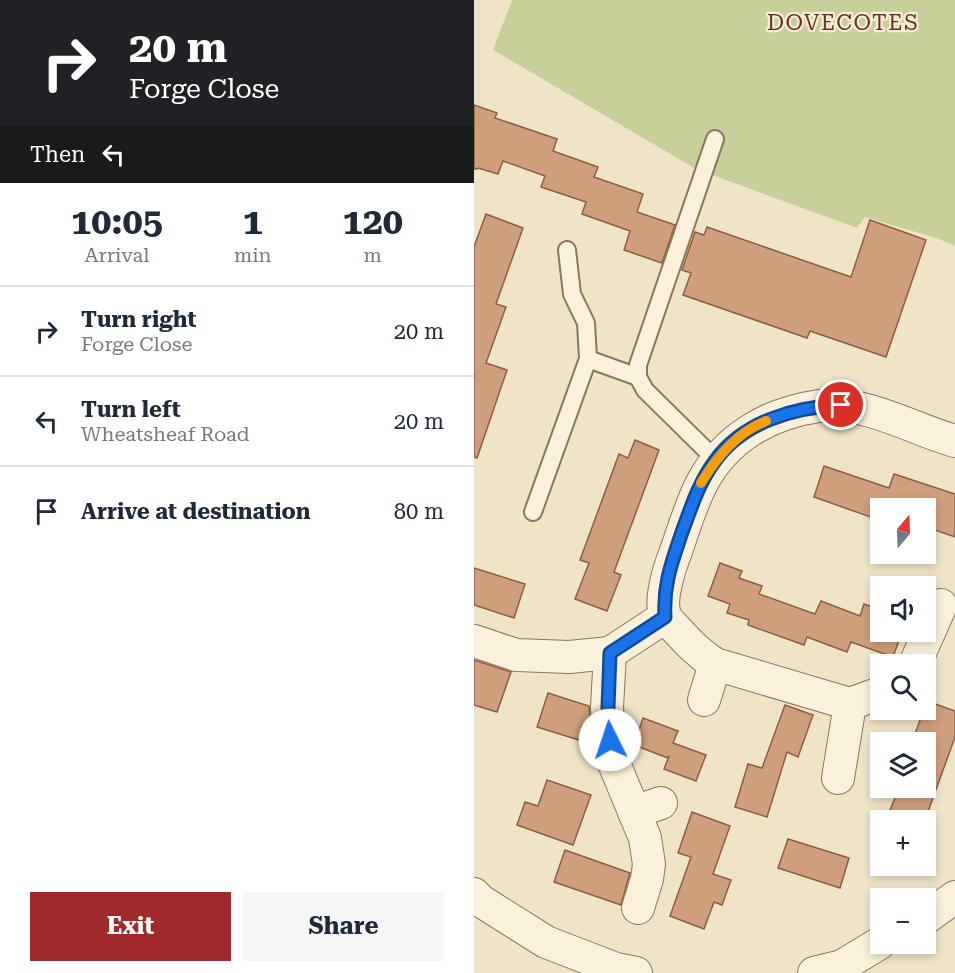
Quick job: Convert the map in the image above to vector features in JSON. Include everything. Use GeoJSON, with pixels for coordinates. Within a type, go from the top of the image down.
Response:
{"type":"FeatureCollection","features":[{"type":"Feature","properties":{"kind":"street"},"geometry":{"type":"LineString","coordinates":[[870,697],[850,704],[715,664],[698,653],[665,617],[664,596],[668,573],[701,484],[716,460],[740,436],[761,423],[790,412],[841,405],[870,411],[955,441]]}},
{"type":"Feature","properties":{"kind":"street"},"geometry":{"type":"LineString","coordinates":[[919,654],[940,605]]}},
{"type":"Feature","properties":{"kind":"street"},"geometry":{"type":"LineString","coordinates":[[474,641],[516,655],[569,657],[610,653],[665,617]]}},
{"type":"Feature","properties":{"kind":"street"},"geometry":{"type":"LineString","coordinates":[[610,653],[608,707],[611,756],[647,818],[649,864],[639,908]]}},
{"type":"Feature","properties":{"kind":"street"},"geometry":{"type":"LineString","coordinates":[[704,700],[715,664]]}},
{"type":"Feature","properties":{"kind":"street"},"geometry":{"type":"LineString","coordinates":[[838,778],[850,704]]}},
{"type":"Feature","properties":{"kind":"street"},"geometry":{"type":"LineString","coordinates":[[474,894],[481,901],[546,942],[622,972]]}},
{"type":"Feature","properties":{"kind":"street"},"geometry":{"type":"LineString","coordinates":[[936,911],[955,897]]}},
{"type":"Feature","properties":{"kind":"street"},"geometry":{"type":"LineString","coordinates":[[814,973],[842,966],[870,950]]}},
{"type":"Feature","properties":{"kind":"lane"},"geometry":{"type":"LineString","coordinates":[[715,139],[638,365],[638,377],[645,390],[716,460]]}},
{"type":"Feature","properties":{"kind":"lane"},"geometry":{"type":"LineString","coordinates":[[533,512],[588,359],[586,323],[572,294],[567,250]]}},
{"type":"Feature","properties":{"kind":"lane"},"geometry":{"type":"LineString","coordinates":[[588,359],[638,377]]}},
{"type":"Feature","properties":{"kind":"green space"},"geometry":{"type":"Polygon","coordinates":[[[512,0],[955,0],[955,246],[865,217],[857,228],[696,169],[493,50],[512,0]]]}},
{"type":"Feature","properties":{"kind":"building"},"geometry":{"type":"Polygon","coordinates":[[[474,105],[497,113],[495,118],[557,139],[553,151],[598,167],[594,177],[643,194],[637,212],[675,225],[662,263],[624,250],[630,231],[582,214],[586,202],[541,187],[545,176],[503,161],[498,174],[474,169],[474,105]]]}},
{"type":"Feature","properties":{"kind":"building"},"geometry":{"type":"Polygon","coordinates":[[[486,214],[523,228],[496,304],[506,307],[486,363],[507,370],[477,458],[474,457],[474,247],[486,214]]]}},
{"type":"Feature","properties":{"kind":"building"},"geometry":{"type":"Polygon","coordinates":[[[870,220],[926,240],[886,357],[810,331],[807,338],[683,295],[691,273],[682,270],[695,232],[704,235],[707,227],[851,277],[870,220]]]}},
{"type":"Feature","properties":{"kind":"building"},"geometry":{"type":"Polygon","coordinates":[[[635,440],[659,450],[614,572],[621,575],[607,611],[575,599],[589,563],[580,560],[619,454],[628,458],[635,440]]]}},
{"type":"Feature","properties":{"kind":"building"},"geometry":{"type":"Polygon","coordinates":[[[824,466],[889,488],[894,474],[955,494],[955,537],[936,530],[936,498],[870,498],[870,517],[814,497],[824,466]]]}},
{"type":"Feature","properties":{"kind":"building"},"geometry":{"type":"Polygon","coordinates":[[[720,563],[742,571],[739,578],[762,586],[759,594],[815,614],[821,601],[860,616],[864,604],[870,606],[870,642],[898,642],[894,654],[885,654],[851,642],[847,652],[807,637],[804,645],[748,625],[749,620],[727,613],[730,604],[708,596],[720,563]]]}},
{"type":"Feature","properties":{"kind":"building"},"geometry":{"type":"Polygon","coordinates":[[[474,568],[525,584],[514,618],[474,605],[474,568]]]}},
{"type":"Feature","properties":{"kind":"building"},"geometry":{"type":"Polygon","coordinates":[[[474,660],[511,672],[497,712],[474,705],[474,660]]]}},
{"type":"Feature","properties":{"kind":"building"},"geometry":{"type":"Polygon","coordinates":[[[548,693],[589,706],[590,717],[582,741],[537,727],[548,693]]]}},
{"type":"Feature","properties":{"kind":"building"},"geometry":{"type":"Polygon","coordinates":[[[936,704],[955,711],[955,737],[936,790],[936,732],[916,732],[920,720],[936,720],[936,704]]]}},
{"type":"Feature","properties":{"kind":"building"},"geometry":{"type":"Polygon","coordinates":[[[785,705],[813,715],[798,757],[787,752],[767,817],[735,807],[748,764],[762,768],[785,705]]]}},
{"type":"Feature","properties":{"kind":"building"},"geometry":{"type":"Polygon","coordinates":[[[643,718],[678,731],[673,743],[706,755],[696,781],[664,769],[669,756],[668,758],[634,745],[643,718]]]}},
{"type":"Feature","properties":{"kind":"building"},"geometry":{"type":"Polygon","coordinates":[[[547,780],[591,795],[573,845],[517,825],[525,802],[538,806],[547,780]]]}},
{"type":"Feature","properties":{"kind":"building"},"geometry":{"type":"Polygon","coordinates":[[[895,798],[933,798],[929,810],[890,810],[895,798]]]}},
{"type":"Feature","properties":{"kind":"building"},"geometry":{"type":"Polygon","coordinates":[[[692,812],[730,826],[713,874],[731,880],[722,905],[714,902],[704,929],[670,916],[691,857],[678,853],[692,812]]]}},
{"type":"Feature","properties":{"kind":"building"},"geometry":{"type":"Polygon","coordinates":[[[788,839],[849,858],[840,888],[778,868],[788,839]]]}},
{"type":"Feature","properties":{"kind":"building"},"geometry":{"type":"Polygon","coordinates":[[[565,850],[630,873],[621,905],[554,882],[565,850]]]}},
{"type":"Feature","properties":{"kind":"slow traffic"},"geometry":{"type":"LineString","coordinates":[[701,483],[716,460],[740,436],[766,421]]}},
{"type":"Feature","properties":{"kind":"district","name":"DOVECOTES"},"geometry":{"type":"Point","coordinates":[843,22]}},
{"type":"Feature","properties":{"kind":"route"},"geometry":{"type":"LineString","coordinates":[[610,740],[608,707],[610,653],[665,617],[664,596],[668,573],[701,484],[716,460],[740,436],[761,423],[790,412],[841,405]]}}]}
